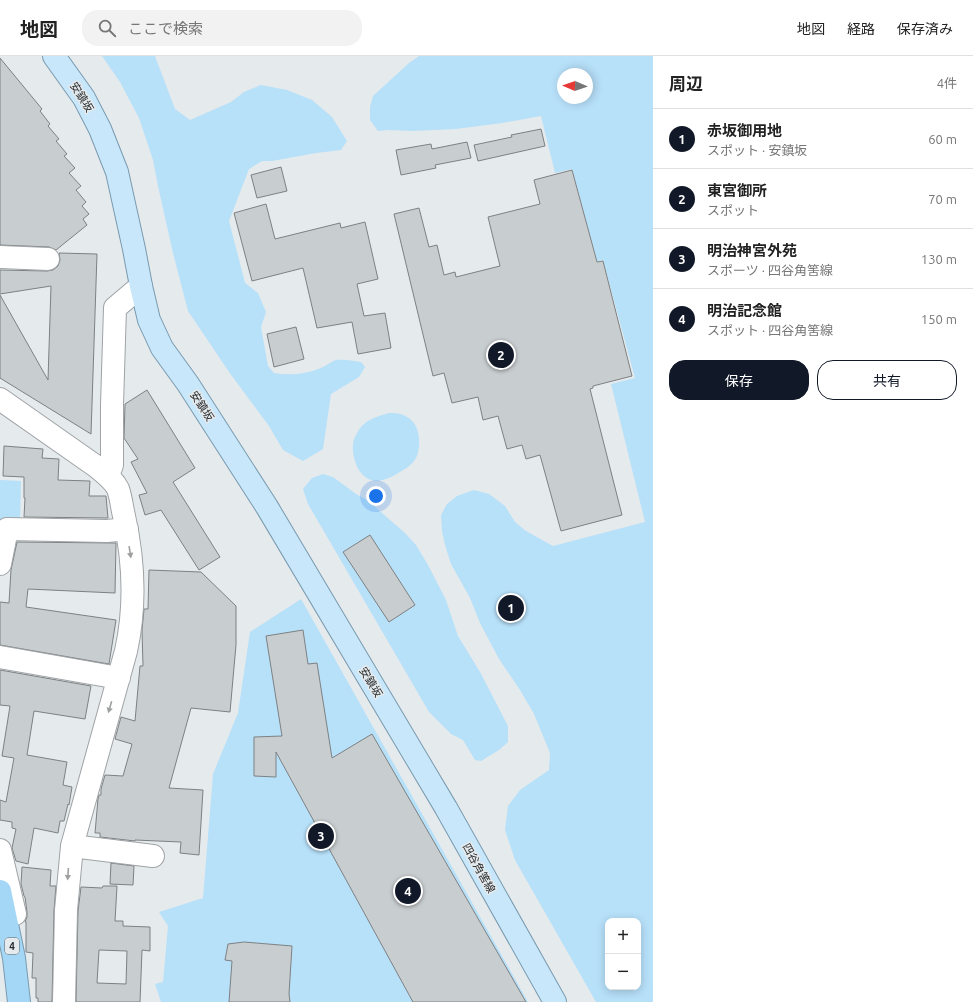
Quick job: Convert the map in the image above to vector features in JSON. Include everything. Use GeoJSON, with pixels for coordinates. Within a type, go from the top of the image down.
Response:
{"type":"FeatureCollection","features":[{"type":"Feature","properties":{"kind":"highway","name":"4"},"geometry":{"type":"LineString","coordinates":[[0,891],[14,958],[19,1002]]}},
{"type":"Feature","properties":{"kind":"main road","name":"安鎮坂"},"geometry":{"type":"LineString","coordinates":[[54,56],[84,98],[100,129],[117,172],[149,320],[162,348],[188,384],[267,507],[402,735]]}},
{"type":"Feature","properties":{"kind":"main road","name":"四谷角筈線"},"geometry":{"type":"LineString","coordinates":[[402,735],[446,808],[555,1002]]}},
{"type":"Feature","properties":{"kind":"street"},"geometry":{"type":"LineString","coordinates":[[0,257],[48,259]]}},
{"type":"Feature","properties":{"kind":"street"},"geometry":{"type":"LineString","coordinates":[[108,476],[112,465],[115,308],[141,286]]}},
{"type":"Feature","properties":{"kind":"street"},"geometry":{"type":"LineString","coordinates":[[0,399],[97,467],[108,476],[118,488],[127,529],[132,563],[133,596],[131,630],[72,846],[66,910],[64,1002]]}},
{"type":"Feature","properties":{"kind":"street"},"geometry":{"type":"LineString","coordinates":[[0,564],[8,529],[127,529]]}},
{"type":"Feature","properties":{"kind":"street"},"geometry":{"type":"LineString","coordinates":[[0,657],[118,678]]}},
{"type":"Feature","properties":{"kind":"street"},"geometry":{"type":"LineString","coordinates":[[72,846],[152,856]]}},
{"type":"Feature","properties":{"kind":"street"},"geometry":{"type":"LineString","coordinates":[[0,850],[13,902],[30,1002]]}},
{"type":"Feature","properties":{"kind":"shaded area"},"geometry":{"type":"Polygon","coordinates":[[[102,56],[155,56],[175,109],[190,120],[231,102],[244,92],[261,85],[287,90],[312,100],[332,117],[347,141],[341,150],[272,161],[262,161],[249,169],[229,221],[245,283],[258,293],[266,312],[261,327],[268,366],[274,373],[305,373],[339,360],[361,362],[365,367],[359,377],[331,394],[323,449],[303,461],[283,450],[269,426],[229,372],[188,311],[173,253],[153,160],[139,118],[120,82],[102,56]]]}},
{"type":"Feature","properties":{"kind":"shaded area"},"geometry":{"type":"Polygon","coordinates":[[[419,56],[653,56],[653,1002],[596,1002],[515,860],[505,830],[508,806],[520,790],[549,770],[550,753],[534,714],[499,659],[480,623],[470,598],[451,564],[442,531],[441,515],[447,504],[457,496],[474,490],[489,494],[505,506],[515,522],[526,531],[553,546],[645,522],[611,384],[635,378],[603,260],[597,261],[572,169],[555,173],[541,116],[456,129],[378,131],[370,120],[370,107],[373,96],[409,63],[419,56]]]}},
{"type":"Feature","properties":{"kind":"shaded area"},"geometry":{"type":"Polygon","coordinates":[[[389,413],[403,415],[415,424],[419,435],[418,453],[416,458],[407,468],[384,480],[372,480],[363,475],[355,461],[353,445],[355,436],[366,422],[389,413]]]}},
{"type":"Feature","properties":{"kind":"shaded area"},"geometry":{"type":"Polygon","coordinates":[[[323,474],[333,477],[367,500],[405,533],[416,545],[428,565],[446,600],[458,636],[480,672],[508,726],[508,742],[499,750],[481,761],[475,760],[463,740],[451,734],[429,712],[308,504],[303,489],[312,478],[323,474]]]}},
{"type":"Feature","properties":{"kind":"shaded area"},"geometry":{"type":"Polygon","coordinates":[[[0,480],[21,481],[20,523],[0,522],[0,480]]]}},
{"type":"Feature","properties":{"kind":"shaded area"},"geometry":{"type":"Polygon","coordinates":[[[301,599],[528,1002],[161,1002],[155,984],[163,982],[168,926],[159,912],[203,898],[213,774],[238,713],[250,632],[301,599]]]}},
{"type":"Feature","properties":{"kind":"building"},"geometry":{"type":"Polygon","coordinates":[[[0,58],[42,109],[40,111],[50,124],[48,126],[59,139],[56,141],[67,154],[64,156],[75,168],[69,173],[81,186],[76,190],[86,202],[82,206],[89,214],[83,219],[87,225],[56,250],[49,247],[0,245],[0,58]]]}},
{"type":"Feature","properties":{"kind":"building"},"geometry":{"type":"Polygon","coordinates":[[[541,129],[545,146],[478,161],[474,145],[541,129]]]}},
{"type":"Feature","properties":{"kind":"building"},"geometry":{"type":"Polygon","coordinates":[[[467,142],[471,158],[435,165],[436,168],[401,175],[396,150],[431,144],[432,149],[467,142]]]}},
{"type":"Feature","properties":{"kind":"building"},"geometry":{"type":"Polygon","coordinates":[[[281,167],[287,191],[257,198],[251,175],[281,167]]]}},
{"type":"Feature","properties":{"kind":"building"},"geometry":{"type":"Polygon","coordinates":[[[572,170],[597,262],[603,261],[632,376],[593,386],[593,388],[590,389],[622,515],[561,531],[540,455],[526,459],[522,445],[507,449],[498,416],[483,420],[478,397],[452,403],[444,373],[433,376],[394,214],[419,208],[429,247],[437,245],[444,275],[455,272],[456,277],[500,266],[488,217],[540,204],[534,180],[572,170]]]}},
{"type":"Feature","properties":{"kind":"building"},"geometry":{"type":"Polygon","coordinates":[[[266,204],[275,239],[340,223],[341,228],[365,222],[378,279],[357,284],[364,316],[385,313],[391,348],[358,354],[352,322],[317,328],[303,268],[252,281],[234,213],[266,204]]]}},
{"type":"Feature","properties":{"kind":"building"},"geometry":{"type":"Polygon","coordinates":[[[59,253],[97,254],[91,434],[0,378],[0,295],[48,380],[51,286],[0,294],[0,270],[53,270],[58,266],[60,260],[59,253]]]}},
{"type":"Feature","properties":{"kind":"building"},"geometry":{"type":"Polygon","coordinates":[[[296,327],[304,359],[274,367],[267,334],[296,327]]]}},
{"type":"Feature","properties":{"kind":"building"},"geometry":{"type":"Polygon","coordinates":[[[147,390],[195,468],[173,482],[220,557],[199,570],[161,510],[145,515],[139,495],[147,493],[131,462],[138,459],[124,438],[125,404],[147,390]]]}},
{"type":"Feature","properties":{"kind":"building"},"geometry":{"type":"Polygon","coordinates":[[[4,446],[43,449],[42,458],[59,459],[58,480],[90,481],[89,496],[106,496],[108,518],[24,517],[24,477],[3,476],[4,446]]]}},
{"type":"Feature","properties":{"kind":"building"},"geometry":{"type":"Polygon","coordinates":[[[370,535],[415,605],[389,622],[343,552],[370,535]]]}},
{"type":"Feature","properties":{"kind":"building"},"geometry":{"type":"Polygon","coordinates":[[[17,542],[116,543],[115,593],[28,589],[26,607],[116,620],[109,664],[0,645],[0,602],[9,603],[11,570],[17,542]]]}},
{"type":"Feature","properties":{"kind":"building"},"geometry":{"type":"Polygon","coordinates":[[[149,570],[201,572],[236,606],[236,645],[230,712],[191,708],[169,788],[203,790],[199,855],[180,853],[181,842],[135,841],[100,837],[100,833],[95,833],[98,799],[99,795],[101,795],[105,775],[123,776],[132,744],[115,739],[121,717],[135,721],[140,666],[143,666],[142,630],[144,609],[148,609],[149,570]]]}},
{"type":"Feature","properties":{"kind":"building"},"geometry":{"type":"Polygon","coordinates":[[[303,630],[308,664],[317,663],[332,758],[372,734],[526,1002],[413,1002],[276,752],[276,777],[254,776],[254,737],[282,736],[266,636],[303,630]]]}},
{"type":"Feature","properties":{"kind":"building"},"geometry":{"type":"Polygon","coordinates":[[[0,670],[91,686],[85,719],[34,711],[27,755],[67,762],[63,785],[72,787],[69,805],[68,804],[64,821],[60,821],[58,833],[34,828],[28,864],[16,861],[12,848],[16,829],[12,828],[12,822],[0,820],[0,800],[6,802],[14,758],[2,756],[10,706],[0,705],[0,670]]]}},
{"type":"Feature","properties":{"kind":"building"},"geometry":{"type":"Polygon","coordinates":[[[111,863],[134,866],[133,885],[110,884],[111,863]]]}},
{"type":"Feature","properties":{"kind":"building"},"geometry":{"type":"Polygon","coordinates":[[[22,867],[51,870],[50,886],[56,886],[52,1002],[38,1002],[38,998],[36,998],[36,978],[32,978],[33,953],[26,952],[25,922],[27,912],[21,884],[22,867]]]}},
{"type":"Feature","properties":{"kind":"building"},"geometry":{"type":"Polygon","coordinates":[[[103,886],[117,886],[115,921],[123,921],[123,926],[150,927],[150,951],[142,950],[140,1002],[76,1002],[78,911],[81,887],[102,888],[103,886]],[[99,950],[97,983],[126,984],[127,951],[99,950]]]}},
{"type":"Feature","properties":{"kind":"building"},"geometry":{"type":"Polygon","coordinates":[[[244,942],[292,946],[289,994],[290,1002],[229,1002],[232,961],[225,960],[228,944],[244,942]]]}},
{"type":"Feature","properties":{"kind":"place","name":"東宮御所"},"geometry":{"type":"Point","coordinates":[501,355]}},
{"type":"Feature","properties":{"kind":"place","name":"赤坂御用地"},"geometry":{"type":"Point","coordinates":[511,608]}},
{"type":"Feature","properties":{"kind":"place","name":"明治神宮外苑"},"geometry":{"type":"Point","coordinates":[321,836]}},
{"type":"Feature","properties":{"kind":"place","name":"明治記念館"},"geometry":{"type":"Point","coordinates":[408,891]}}]}
